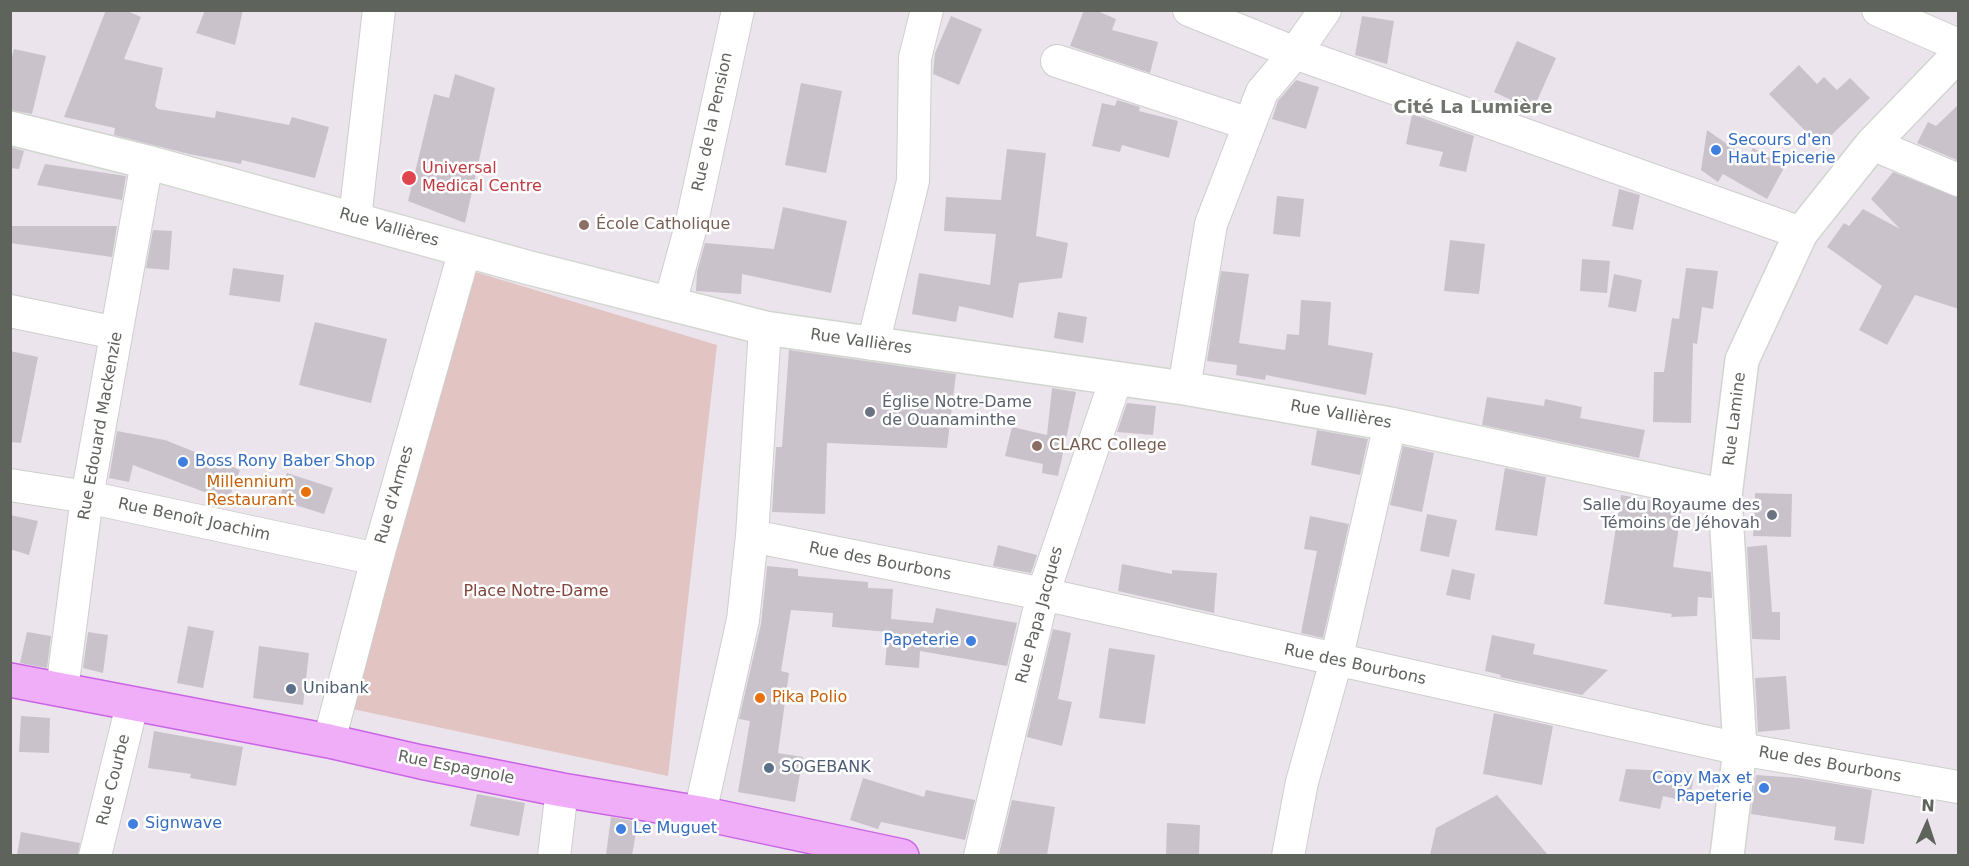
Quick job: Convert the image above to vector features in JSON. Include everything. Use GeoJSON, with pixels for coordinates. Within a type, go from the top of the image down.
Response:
{"type":"FeatureCollection","features":[{"type":"Feature","properties":{"kind":"main road","name":"Rue Espagnole"},"geometry":{"type":"LineString","coordinates":[[10,680],[329,741],[421,762],[558,822],[700,813],[902,855]]}},
{"type":"Feature","properties":{"kind":"street"},"geometry":{"type":"LineString","coordinates":[[355,218],[379,10]]}},
{"type":"Feature","properties":{"kind":"street","name":"Rue de la Pension"},"geometry":{"type":"LineString","coordinates":[[670,303],[691,226],[738,10]]}},
{"type":"Feature","properties":{"kind":"street"},"geometry":{"type":"LineString","coordinates":[[873,344],[913,181],[915,58],[927,10]]}},
{"type":"Feature","properties":{"kind":"street"},"geometry":{"type":"LineString","coordinates":[[1189,10],[1294,53],[1801,232]]}},
{"type":"Feature","properties":{"kind":"street"},"geometry":{"type":"LineString","coordinates":[[1184,388],[1211,224],[1262,93],[1325,10]]}},
{"type":"Feature","properties":{"kind":"street"},"geometry":{"type":"LineString","coordinates":[[1878,10],[1959,45]]}},
{"type":"Feature","properties":{"kind":"street","name":"Rue Lamine"},"geometry":{"type":"LineString","coordinates":[[1727,855],[1740,749],[1725,496],[1742,360],[1801,232],[1872,144],[1959,55]]}},
{"type":"Feature","properties":{"kind":"street"},"geometry":{"type":"LineString","coordinates":[[1057,61],[1249,124]]}},
{"type":"Feature","properties":{"kind":"street","name":"Rue Vallières"},"geometry":{"type":"LineString","coordinates":[[10,128],[147,162],[465,250],[765,328],[1184,388],[1390,424],[1725,496]]}},
{"type":"Feature","properties":{"kind":"street"},"geometry":{"type":"LineString","coordinates":[[1872,144],[1959,180]]}},
{"type":"Feature","properties":{"kind":"street","name":"Rue Edouard Mackenzie"},"geometry":{"type":"LineString","coordinates":[[62,690],[87,497],[147,162]]}},
{"type":"Feature","properties":{"kind":"street","name":"Rue d'Armes"},"geometry":{"type":"LineString","coordinates":[[329,741],[377,559],[465,250]]}},
{"type":"Feature","properties":{"kind":"street"},"geometry":{"type":"LineString","coordinates":[[10,311],[116,333]]}},
{"type":"Feature","properties":{"kind":"street"},"geometry":{"type":"LineString","coordinates":[[700,813],[743,620],[752,536],[765,328]]}},
{"type":"Feature","properties":{"kind":"street","name":"Rue Papa Jacques"},"geometry":{"type":"LineString","coordinates":[[980,855],[1043,594],[1116,379]]}},
{"type":"Feature","properties":{"kind":"street"},"geometry":{"type":"LineString","coordinates":[[1288,855],[1302,782],[1336,661],[1390,424]]}},
{"type":"Feature","properties":{"kind":"street","name":"Rue Benoît Joachim"},"geometry":{"type":"LineString","coordinates":[[10,485],[87,497],[377,559]]}},
{"type":"Feature","properties":{"kind":"street","name":"Rue des Bourbons"},"geometry":{"type":"LineString","coordinates":[[752,536],[1043,594],[1740,749],[1959,787]]}},
{"type":"Feature","properties":{"kind":"street","name":"Rue Courbe"},"geometry":{"type":"LineString","coordinates":[[95,855],[132,705]]}},
{"type":"Feature","properties":{"kind":"green space","name":"Place Notre-Dame"},"geometry":{"type":"Polygon","coordinates":[[[472,271],[717,345],[668,776],[343,707],[472,271]]]}},
{"type":"Feature","properties":{"kind":"building"},"geometry":{"type":"Polygon","coordinates":[[[106,10],[125,10],[141,17],[124,59],[163,68],[155,106],[158,109],[215,118],[216,111],[289,125],[292,117],[329,127],[315,178],[242,160],[241,164],[189,154],[114,135],[115,128],[64,117],[106,10]]]}},
{"type":"Feature","properties":{"kind":"building"},"geometry":{"type":"Polygon","coordinates":[[[205,10],[243,10],[235,45],[196,33],[205,10]]]}},
{"type":"Feature","properties":{"kind":"building"},"geometry":{"type":"Polygon","coordinates":[[[1084,10],[1095,10],[1116,19],[1112,30],[1158,42],[1150,73],[1070,46],[1084,10]]]}},
{"type":"Feature","properties":{"kind":"building"},"geometry":{"type":"Polygon","coordinates":[[[951,16],[982,29],[959,85],[933,74],[935,53],[951,16]]]}},
{"type":"Feature","properties":{"kind":"building"},"geometry":{"type":"Polygon","coordinates":[[[1362,16],[1394,21],[1387,64],[1355,55],[1362,16]]]}},
{"type":"Feature","properties":{"kind":"building"},"geometry":{"type":"Polygon","coordinates":[[[1517,41],[1556,58],[1533,110],[1494,92],[1517,41]]]}},
{"type":"Feature","properties":{"kind":"building"},"geometry":{"type":"Polygon","coordinates":[[[14,49],[46,56],[32,114],[10,110],[10,64],[14,49]]]}},
{"type":"Feature","properties":{"kind":"building"},"geometry":{"type":"Polygon","coordinates":[[[1799,65],[1817,84],[1824,77],[1837,90],[1850,78],[1870,98],[1820,146],[1769,94],[1799,65]]]}},
{"type":"Feature","properties":{"kind":"building"},"geometry":{"type":"Polygon","coordinates":[[[455,74],[495,88],[465,223],[408,201],[434,94],[449,98],[455,74]]]}},
{"type":"Feature","properties":{"kind":"building"},"geometry":{"type":"Polygon","coordinates":[[[1296,80],[1319,87],[1306,129],[1272,119],[1278,101],[1296,80]]]}},
{"type":"Feature","properties":{"kind":"building"},"geometry":{"type":"Polygon","coordinates":[[[801,83],[842,91],[826,173],[785,165],[801,83]]]}},
{"type":"Feature","properties":{"kind":"building"},"geometry":{"type":"Polygon","coordinates":[[[1117,100],[1140,107],[1139,111],[1178,121],[1169,158],[1122,145],[1120,152],[1092,146],[1102,103],[1115,106],[1117,100]]]}},
{"type":"Feature","properties":{"kind":"building"},"geometry":{"type":"Polygon","coordinates":[[[1959,104],[1959,161],[1917,143],[1928,122],[1936,126],[1959,104]]]}},
{"type":"Feature","properties":{"kind":"building"},"geometry":{"type":"Polygon","coordinates":[[[1412,114],[1474,136],[1466,172],[1439,166],[1443,152],[1406,144],[1412,114]]]}},
{"type":"Feature","properties":{"kind":"building"},"geometry":{"type":"Polygon","coordinates":[[[1707,130],[1747,158],[1753,148],[1785,166],[1767,199],[1723,174],[1718,182],[1701,170],[1707,130]]]}},
{"type":"Feature","properties":{"kind":"building"},"geometry":{"type":"Polygon","coordinates":[[[10,147],[24,151],[19,169],[10,168],[10,147]]]}},
{"type":"Feature","properties":{"kind":"building"},"geometry":{"type":"Polygon","coordinates":[[[1007,149],[1046,153],[1036,236],[1068,243],[1062,278],[1019,283],[1013,318],[959,306],[956,322],[912,314],[919,273],[990,285],[996,234],[944,231],[946,197],[1001,200],[1007,149]]]}},
{"type":"Feature","properties":{"kind":"building"},"geometry":{"type":"Polygon","coordinates":[[[45,164],[126,176],[122,200],[37,185],[45,164]]]}},
{"type":"Feature","properties":{"kind":"building"},"geometry":{"type":"Polygon","coordinates":[[[1893,172],[1959,198],[1959,309],[1915,295],[1887,345],[1859,330],[1882,286],[1827,247],[1844,223],[1849,226],[1863,209],[1900,229],[1871,199],[1893,172]]]}},
{"type":"Feature","properties":{"kind":"building"},"geometry":{"type":"Polygon","coordinates":[[[1619,189],[1640,195],[1633,230],[1612,226],[1619,189]]]}},
{"type":"Feature","properties":{"kind":"building"},"geometry":{"type":"Polygon","coordinates":[[[1277,196],[1304,199],[1300,237],[1273,234],[1277,196]]]}},
{"type":"Feature","properties":{"kind":"building"},"geometry":{"type":"Polygon","coordinates":[[[783,207],[847,221],[831,293],[742,274],[741,294],[696,291],[697,272],[705,243],[774,249],[783,207]]]}},
{"type":"Feature","properties":{"kind":"building"},"geometry":{"type":"Polygon","coordinates":[[[10,226],[117,226],[112,257],[10,243],[10,226]]]}},
{"type":"Feature","properties":{"kind":"building"},"geometry":{"type":"Polygon","coordinates":[[[153,230],[172,231],[169,270],[146,268],[153,230]]]}},
{"type":"Feature","properties":{"kind":"building"},"geometry":{"type":"Polygon","coordinates":[[[1450,240],[1485,244],[1479,294],[1444,291],[1450,240]]]}},
{"type":"Feature","properties":{"kind":"building"},"geometry":{"type":"Polygon","coordinates":[[[1582,259],[1610,261],[1607,293],[1580,291],[1582,259]]]}},
{"type":"Feature","properties":{"kind":"building"},"geometry":{"type":"Polygon","coordinates":[[[233,268],[284,275],[280,302],[229,295],[233,268]]]}},
{"type":"Feature","properties":{"kind":"building"},"geometry":{"type":"Polygon","coordinates":[[[1686,268],[1718,271],[1713,309],[1702,307],[1697,344],[1693,343],[1691,423],[1653,422],[1654,372],[1664,372],[1672,318],[1679,319],[1686,268]]]}},
{"type":"Feature","properties":{"kind":"building"},"geometry":{"type":"Polygon","coordinates":[[[1221,271],[1249,274],[1239,343],[1285,350],[1287,334],[1299,335],[1301,300],[1331,302],[1328,345],[1373,353],[1366,395],[1266,375],[1265,380],[1236,375],[1237,365],[1207,361],[1221,271]]]}},
{"type":"Feature","properties":{"kind":"building"},"geometry":{"type":"Polygon","coordinates":[[[1614,274],[1642,280],[1636,312],[1608,307],[1614,274]]]}},
{"type":"Feature","properties":{"kind":"building"},"geometry":{"type":"Polygon","coordinates":[[[1058,312],[1087,317],[1083,343],[1054,338],[1058,312]]]}},
{"type":"Feature","properties":{"kind":"building"},"geometry":{"type":"Polygon","coordinates":[[[315,322],[387,339],[371,403],[299,385],[315,322]]]}},
{"type":"Feature","properties":{"kind":"building"},"geometry":{"type":"Polygon","coordinates":[[[789,350],[956,374],[947,448],[827,443],[825,514],[772,512],[776,447],[782,447],[789,350]]]}},
{"type":"Feature","properties":{"kind":"building"},"geometry":{"type":"Polygon","coordinates":[[[10,351],[38,357],[21,443],[10,442],[10,351]]]}},
{"type":"Feature","properties":{"kind":"building"},"geometry":{"type":"Polygon","coordinates":[[[1052,388],[1076,392],[1058,476],[1042,473],[1043,464],[1005,456],[1012,427],[1047,435],[1052,388]]]}},
{"type":"Feature","properties":{"kind":"building"},"geometry":{"type":"Polygon","coordinates":[[[1487,397],[1544,406],[1545,399],[1582,407],[1580,418],[1645,430],[1639,458],[1482,425],[1487,397]]]}},
{"type":"Feature","properties":{"kind":"building"},"geometry":{"type":"Polygon","coordinates":[[[1127,403],[1156,406],[1153,435],[1117,432],[1127,403]]]}},
{"type":"Feature","properties":{"kind":"building"},"geometry":{"type":"Polygon","coordinates":[[[1317,430],[1368,439],[1360,475],[1311,465],[1317,430]]]}},
{"type":"Feature","properties":{"kind":"building"},"geometry":{"type":"Polygon","coordinates":[[[117,431],[165,440],[240,470],[228,501],[133,465],[129,482],[109,478],[117,431]]]}},
{"type":"Feature","properties":{"kind":"building"},"geometry":{"type":"Polygon","coordinates":[[[1403,446],[1434,453],[1422,512],[1390,505],[1403,446]]]}},
{"type":"Feature","properties":{"kind":"building"},"geometry":{"type":"Polygon","coordinates":[[[1505,468],[1546,477],[1537,536],[1495,530],[1505,468]]]}},
{"type":"Feature","properties":{"kind":"building"},"geometry":{"type":"Polygon","coordinates":[[[287,473],[333,488],[324,514],[279,500],[287,473]]]}},
{"type":"Feature","properties":{"kind":"building"},"geometry":{"type":"Polygon","coordinates":[[[1755,493],[1792,494],[1791,537],[1753,536],[1755,493]]]}},
{"type":"Feature","properties":{"kind":"building"},"geometry":{"type":"Polygon","coordinates":[[[1621,495],[1682,506],[1673,567],[1711,572],[1712,598],[1698,597],[1697,616],[1671,617],[1672,614],[1604,604],[1621,495]]]}},
{"type":"Feature","properties":{"kind":"building"},"geometry":{"type":"Polygon","coordinates":[[[1427,514],[1457,520],[1449,557],[1420,551],[1427,514]]]}},
{"type":"Feature","properties":{"kind":"building"},"geometry":{"type":"Polygon","coordinates":[[[10,515],[38,521],[29,555],[10,549],[10,515]]]}},
{"type":"Feature","properties":{"kind":"building"},"geometry":{"type":"Polygon","coordinates":[[[1310,516],[1349,524],[1323,638],[1301,633],[1317,551],[1304,549],[1310,516]]]}},
{"type":"Feature","properties":{"kind":"building"},"geometry":{"type":"Polygon","coordinates":[[[998,545],[1037,555],[1031,573],[993,566],[998,545]]]}},
{"type":"Feature","properties":{"kind":"building"},"geometry":{"type":"Polygon","coordinates":[[[1767,545],[1772,612],[1780,612],[1780,640],[1752,639],[1747,547],[1767,545]]]}},
{"type":"Feature","properties":{"kind":"building"},"geometry":{"type":"Polygon","coordinates":[[[1122,564],[1172,574],[1172,570],[1217,573],[1214,613],[1118,591],[1122,564]]]}},
{"type":"Feature","properties":{"kind":"building"},"geometry":{"type":"Polygon","coordinates":[[[767,566],[798,569],[798,576],[868,582],[868,588],[893,589],[891,619],[933,623],[936,608],[1017,623],[1007,666],[920,651],[919,668],[885,665],[888,632],[832,627],[833,613],[791,610],[781,671],[789,673],[778,753],[803,757],[795,802],[738,792],[750,721],[739,719],[761,624],[767,566]]]}},
{"type":"Feature","properties":{"kind":"building"},"geometry":{"type":"Polygon","coordinates":[[[1452,569],[1475,574],[1470,600],[1446,595],[1452,569]]]}},
{"type":"Feature","properties":{"kind":"building"},"geometry":{"type":"Polygon","coordinates":[[[188,626],[214,631],[203,688],[177,683],[188,626]]]}},
{"type":"Feature","properties":{"kind":"building"},"geometry":{"type":"Polygon","coordinates":[[[1053,629],[1071,633],[1058,699],[1072,702],[1062,746],[1027,737],[1053,629]]]}},
{"type":"Feature","properties":{"kind":"building"},"geometry":{"type":"Polygon","coordinates":[[[27,632],[51,636],[47,668],[20,663],[27,632]]]}},
{"type":"Feature","properties":{"kind":"building"},"geometry":{"type":"Polygon","coordinates":[[[88,632],[108,635],[103,673],[83,668],[88,632]]]}},
{"type":"Feature","properties":{"kind":"building"},"geometry":{"type":"Polygon","coordinates":[[[1492,635],[1535,644],[1533,654],[1608,670],[1582,695],[1500,677],[1501,675],[1485,671],[1492,635]]]}},
{"type":"Feature","properties":{"kind":"building"},"geometry":{"type":"Polygon","coordinates":[[[259,646],[309,653],[303,705],[253,698],[259,646]]]}},
{"type":"Feature","properties":{"kind":"building"},"geometry":{"type":"Polygon","coordinates":[[[1109,648],[1155,655],[1145,724],[1099,718],[1109,648]]]}},
{"type":"Feature","properties":{"kind":"building"},"geometry":{"type":"Polygon","coordinates":[[[1786,676],[1790,729],[1758,732],[1755,678],[1786,676]]]}},
{"type":"Feature","properties":{"kind":"building"},"geometry":{"type":"Polygon","coordinates":[[[1494,713],[1553,726],[1542,785],[1483,774],[1494,713]]]}},
{"type":"Feature","properties":{"kind":"building"},"geometry":{"type":"Polygon","coordinates":[[[21,716],[50,718],[49,753],[19,752],[21,716]]]}},
{"type":"Feature","properties":{"kind":"building"},"geometry":{"type":"Polygon","coordinates":[[[154,731],[243,747],[236,786],[190,778],[191,774],[148,768],[154,731]]]}},
{"type":"Feature","properties":{"kind":"building"},"geometry":{"type":"Polygon","coordinates":[[[1626,769],[1695,772],[1689,802],[1663,796],[1660,809],[1619,801],[1626,769]]]}},
{"type":"Feature","properties":{"kind":"building"},"geometry":{"type":"Polygon","coordinates":[[[1756,775],[1800,778],[1872,790],[1864,844],[1834,840],[1836,827],[1751,814],[1756,775]]]}},
{"type":"Feature","properties":{"kind":"building"},"geometry":{"type":"Polygon","coordinates":[[[863,778],[924,797],[926,790],[975,800],[965,840],[881,822],[878,829],[850,820],[863,778]]]}},
{"type":"Feature","properties":{"kind":"building"},"geometry":{"type":"Polygon","coordinates":[[[477,794],[525,803],[519,836],[470,826],[477,794]]]}},
{"type":"Feature","properties":{"kind":"building"},"geometry":{"type":"Polygon","coordinates":[[[1497,795],[1548,855],[1430,855],[1436,828],[1497,795]]]}},
{"type":"Feature","properties":{"kind":"building"},"geometry":{"type":"Polygon","coordinates":[[[1012,800],[1055,807],[1047,855],[999,854],[1012,800]]]}},
{"type":"Feature","properties":{"kind":"building"},"geometry":{"type":"Polygon","coordinates":[[[611,817],[638,822],[632,855],[606,855],[611,817]]]}},
{"type":"Feature","properties":{"kind":"building"},"geometry":{"type":"Polygon","coordinates":[[[1167,823],[1200,825],[1199,855],[1166,855],[1167,823]]]}},
{"type":"Feature","properties":{"kind":"building"},"geometry":{"type":"Polygon","coordinates":[[[21,832],[80,843],[78,855],[17,855],[21,832]]]}},
{"type":"Feature","properties":{"kind":"place","name":"Secours d'en Haut Epicerie"},"geometry":{"type":"Point","coordinates":[1716,150]}},
{"type":"Feature","properties":{"kind":"place","name":"Universal Medical Centre"},"geometry":{"type":"Point","coordinates":[409,178]}},
{"type":"Feature","properties":{"kind":"place","name":"École Catholique"},"geometry":{"type":"Point","coordinates":[584,225]}},
{"type":"Feature","properties":{"kind":"place","name":"Église Notre-Dame de Ouanaminthe"},"geometry":{"type":"Point","coordinates":[870,412]}},
{"type":"Feature","properties":{"kind":"place","name":"CLARC College"},"geometry":{"type":"Point","coordinates":[1037,446]}},
{"type":"Feature","properties":{"kind":"place","name":"Boss Rony Baber Shop"},"geometry":{"type":"Point","coordinates":[183,462]}},
{"type":"Feature","properties":{"kind":"place","name":"Millennium Restaurant"},"geometry":{"type":"Point","coordinates":[306,492]}},
{"type":"Feature","properties":{"kind":"place","name":"Salle du Royaume des Témoins de Jéhovah"},"geometry":{"type":"Point","coordinates":[1772,515]}},
{"type":"Feature","properties":{"kind":"place","name":"Papeterie"},"geometry":{"type":"Point","coordinates":[971,641]}},
{"type":"Feature","properties":{"kind":"place","name":"Unibank"},"geometry":{"type":"Point","coordinates":[291,689]}},
{"type":"Feature","properties":{"kind":"place","name":"Pika Polio"},"geometry":{"type":"Point","coordinates":[760,698]}},
{"type":"Feature","properties":{"kind":"place","name":"SOGEBANK"},"geometry":{"type":"Point","coordinates":[769,768]}},
{"type":"Feature","properties":{"kind":"place","name":"Copy Max et Papeterie"},"geometry":{"type":"Point","coordinates":[1764,788]}},
{"type":"Feature","properties":{"kind":"place","name":"Signwave"},"geometry":{"type":"Point","coordinates":[133,824]}},
{"type":"Feature","properties":{"kind":"place","name":"Le Muguet"},"geometry":{"type":"Point","coordinates":[621,829]}},
{"type":"Feature","properties":{"kind":"district","name":"Cité La Lumière"},"geometry":{"type":"Point","coordinates":[1473,108]}}]}
